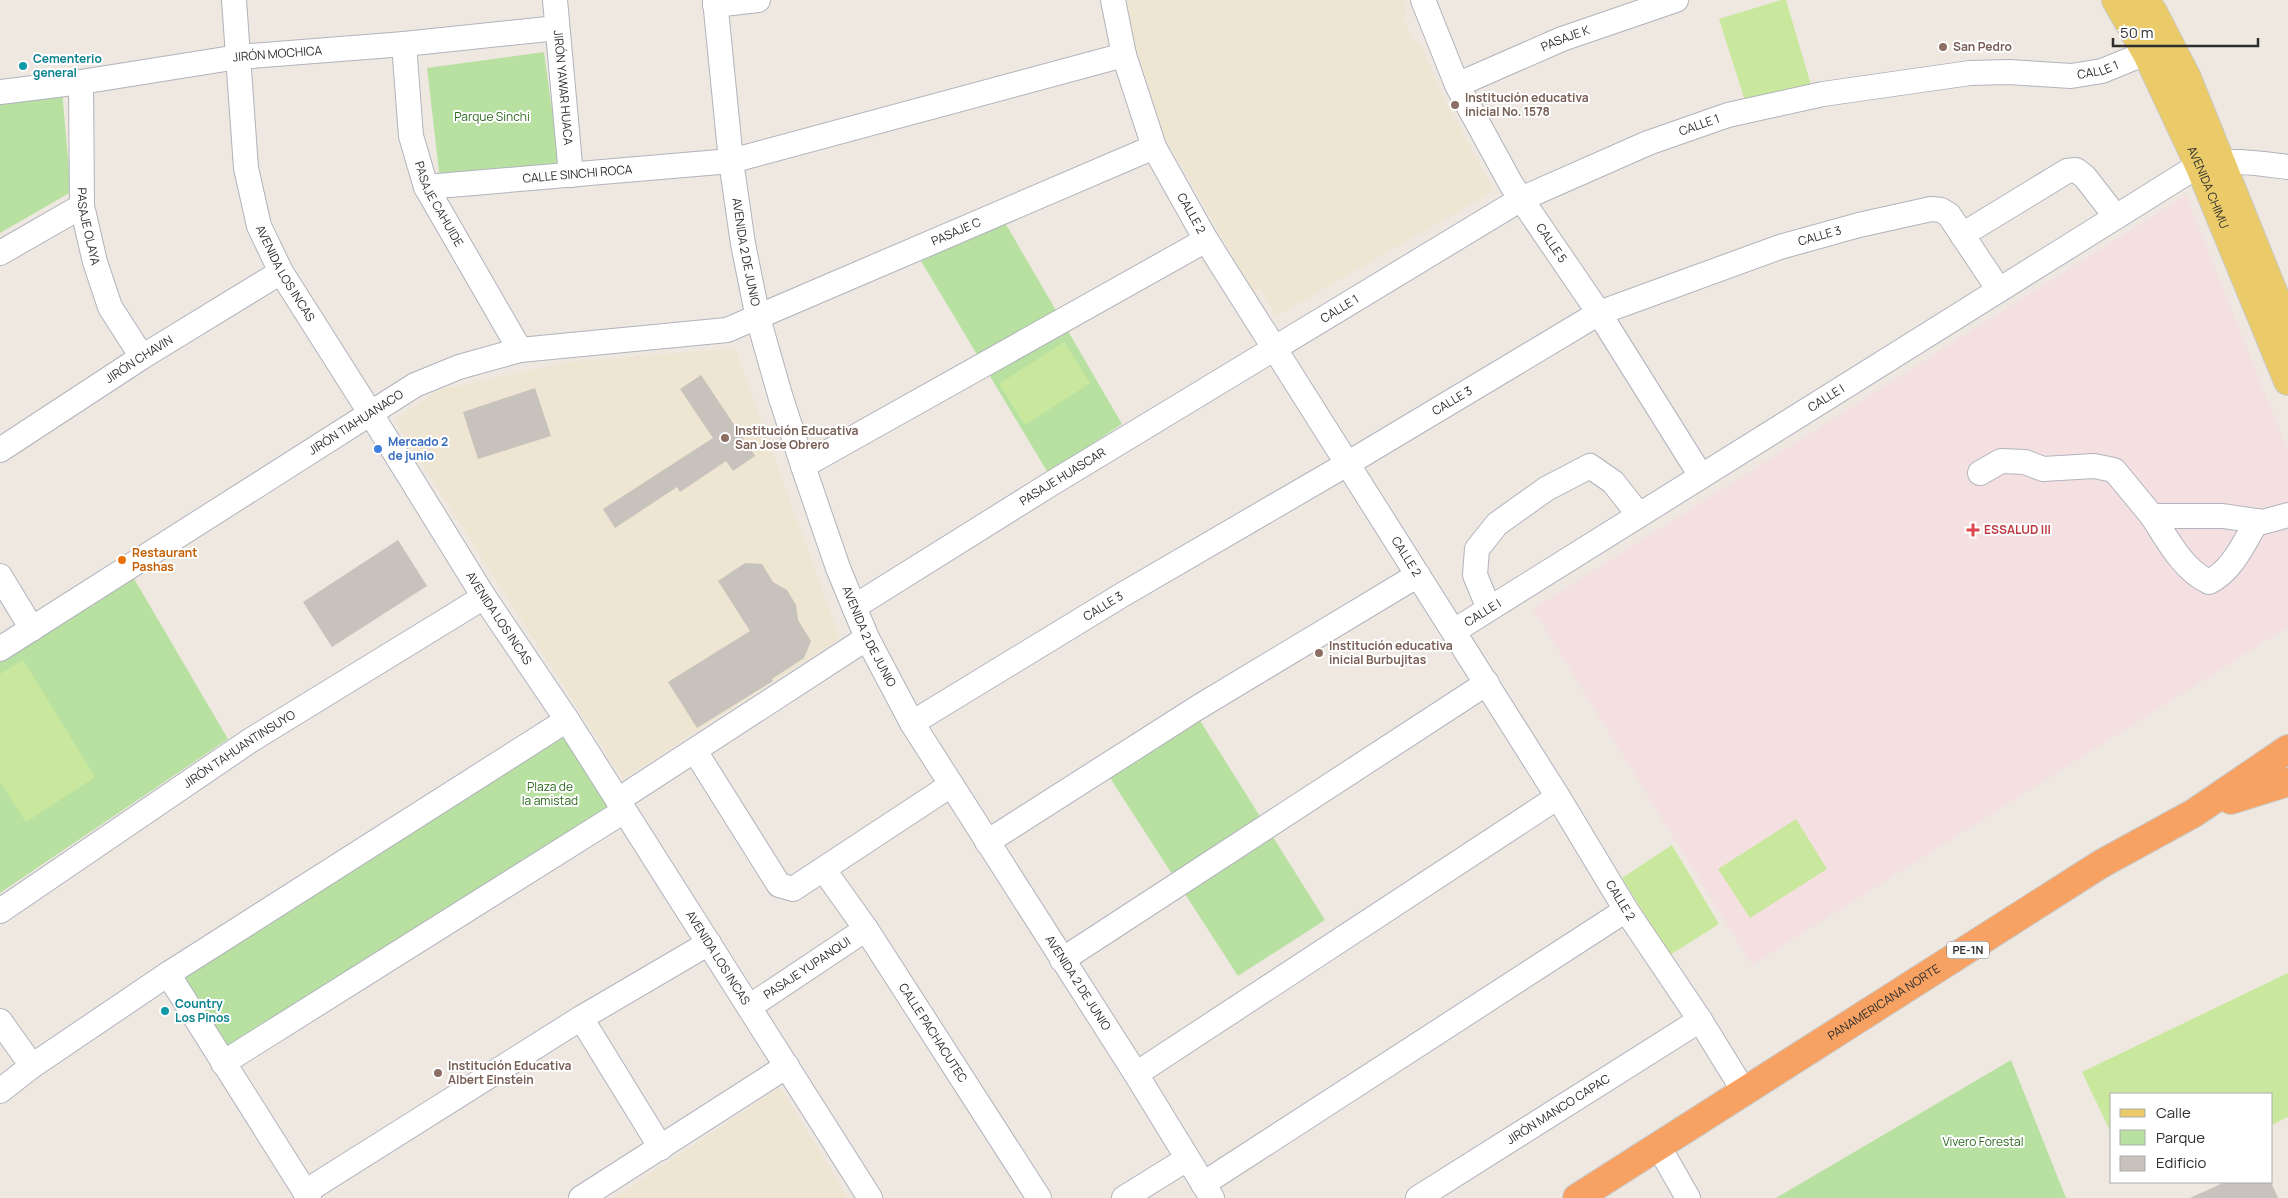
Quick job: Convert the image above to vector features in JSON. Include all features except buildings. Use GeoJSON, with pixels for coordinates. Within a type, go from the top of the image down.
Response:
{"type":"FeatureCollection","features":[{"type":"Feature","properties":{"kind":"highway","name":"PANAMERICANA NORTE"},"geometry":{"type":"LineString","coordinates":[[1577,1198],[1745,1093],[2101,864],[2194,813],[2288,749]]}},
{"type":"Feature","properties":{"kind":"highway","name":"PANAMERICANA NORTE"},"geometry":{"type":"LineString","coordinates":[[2194,813],[2288,782]]}},
{"type":"Feature","properties":{"kind":"main road","name":"AVENIDA CHIMU"},"geometry":{"type":"LineString","coordinates":[[2116,0],[2158,49]]}},
{"type":"Feature","properties":{"kind":"main road","name":"AVENIDA CHIMU"},"geometry":{"type":"LineString","coordinates":[[2144,0],[2153,12],[2158,49],[2209,163],[2288,329]]}},
{"type":"Feature","properties":{"kind":"main road","name":"AVENIDA CHIMU"},"geometry":{"type":"LineString","coordinates":[[2209,163],[2288,381]]}},
{"type":"Feature","properties":{"kind":"street","name":"AVENIDA LOS INCAS"},"geometry":{"type":"LineString","coordinates":[[234,0],[246,168],[259,226],[281,272],[484,597],[567,720],[870,1198]]}},
{"type":"Feature","properties":{"kind":"street","name":"JIRÓN YAWAR HUACA"},"geometry":{"type":"LineString","coordinates":[[554,0],[571,175]]}},
{"type":"Feature","properties":{"kind":"street"},"geometry":{"type":"LineString","coordinates":[[715,2],[758,0]]}},
{"type":"Feature","properties":{"kind":"street","name":"CALLE 2"},"geometry":{"type":"LineString","coordinates":[[1113,0],[1124,55],[1154,147],[1206,240],[1454,631],[1626,910],[1700,1020],[1745,1093]]}},
{"type":"Feature","properties":{"kind":"street","name":"CALLE 5"},"geometry":{"type":"LineString","coordinates":[[1423,0],[1457,85],[1510,184],[1599,313],[1701,476]]}},
{"type":"Feature","properties":{"kind":"street","name":"PASAJE K"},"geometry":{"type":"LineString","coordinates":[[1457,85],[1562,39],[1676,0]]}},
{"type":"Feature","properties":{"kind":"street","name":"AVENIDA 2 DE JUNIO"},"geometry":{"type":"LineString","coordinates":[[715,2],[731,161],[743,244],[758,318],[803,466],[854,607],[867,638],[912,723],[1136,1074],[1208,1191]]}},
{"type":"Feature","properties":{"kind":"street","name":"JIRÓN MOCHICA"},"geometry":{"type":"LineString","coordinates":[[0,92],[81,82],[238,57],[404,44],[557,28]]}},
{"type":"Feature","properties":{"kind":"street","name":"PASAJE CAHUIDE"},"geometry":{"type":"LineString","coordinates":[[404,44],[411,136],[426,187],[520,350]]}},
{"type":"Feature","properties":{"kind":"street","name":"CALLE 1"},"geometry":{"type":"LineString","coordinates":[[1274,348],[1521,199],[1648,143],[1728,115],[1823,94],[1970,73],[2009,72],[2071,76],[2102,72],[2158,49]]}},
{"type":"Feature","properties":{"kind":"street","name":"CALLE SINCHI ROCA"},"geometry":{"type":"LineString","coordinates":[[426,187],[731,161],[1124,55]]}},
{"type":"Feature","properties":{"kind":"street","name":"PASAJE OLAYA"},"geometry":{"type":"LineString","coordinates":[[81,82],[82,206],[95,262],[110,307],[142,358]]}},
{"type":"Feature","properties":{"kind":"street","name":"PASAJE C"},"geometry":{"type":"LineString","coordinates":[[758,318],[1154,147]]}},
{"type":"Feature","properties":{"kind":"street"},"geometry":{"type":"LineString","coordinates":[[2209,163],[2245,161],[2288,167]]}},
{"type":"Feature","properties":{"kind":"street","name":"CALLE I"},"geometry":{"type":"LineString","coordinates":[[1454,631],[2116,217],[2209,163]]}},
{"type":"Feature","properties":{"kind":"street"},"geometry":{"type":"LineString","coordinates":[[1962,235],[2067,171],[2076,170],[2085,177],[2116,217]]}},
{"type":"Feature","properties":{"kind":"street"},"geometry":{"type":"LineString","coordinates":[[0,253],[82,206]]}},
{"type":"Feature","properties":{"kind":"street","name":"CALLE 3"},"geometry":{"type":"LineString","coordinates":[[912,723],[1122,595],[1347,464],[1599,313],[1780,248],[1859,225],[1930,209],[1940,210],[1949,215],[1999,290]]}},
{"type":"Feature","properties":{"kind":"street"},"geometry":{"type":"LineString","coordinates":[[803,466],[1206,240]]}},
{"type":"Feature","properties":{"kind":"street","name":"JIRÓN CHAVIN"},"geometry":{"type":"LineString","coordinates":[[3,441],[281,272]]}},
{"type":"Feature","properties":{"kind":"street","name":"JIRÓN TIAHUANACO"},"geometry":{"type":"LineString","coordinates":[[0,649],[415,385],[459,367],[520,350],[727,330],[758,318]]}},
{"type":"Feature","properties":{"kind":"street","name":"PASAJE HUASCAR"},"geometry":{"type":"LineString","coordinates":[[854,607],[1048,484],[1274,348]]}},
{"type":"Feature","properties":{"kind":"street"},"geometry":{"type":"LineString","coordinates":[[1980,473],[2001,461],[2025,462],[2043,469],[2094,466],[2114,470],[2152,516],[2180,558],[2194,574],[2209,582],[2219,577],[2233,561],[2257,521]]}},
{"type":"Feature","properties":{"kind":"street"},"geometry":{"type":"LineString","coordinates":[[1489,609],[1475,575],[1477,549],[1497,524],[1546,489],[1590,466],[1613,482],[1638,515]]}},
{"type":"Feature","properties":{"kind":"street"},"geometry":{"type":"LineString","coordinates":[[2152,516],[2223,516],[2263,522],[2288,516]]}},
{"type":"Feature","properties":{"kind":"street"},"geometry":{"type":"LineString","coordinates":[[987,842],[1197,708],[1418,575]]}},
{"type":"Feature","properties":{"kind":"street"},"geometry":{"type":"LineString","coordinates":[[0,576],[32,629]]}},
{"type":"Feature","properties":{"kind":"street","name":"JIRÓN TAHUANTINSUYO"},"geometry":{"type":"LineString","coordinates":[[0,911],[251,740],[484,597]]}},
{"type":"Feature","properties":{"kind":"street"},"geometry":{"type":"LineString","coordinates":[[223,1063],[621,806],[695,752],[867,638]]}},
{"type":"Feature","properties":{"kind":"street"},"geometry":{"type":"LineString","coordinates":[[1062,960],[1486,684]]}},
{"type":"Feature","properties":{"kind":"street"},"geometry":{"type":"LineString","coordinates":[[0,1091],[32,1066],[168,974],[567,720]]}},
{"type":"Feature","properties":{"kind":"street"},"geometry":{"type":"LineString","coordinates":[[695,752],[779,885],[793,889],[951,785]]}},
{"type":"Feature","properties":{"kind":"street"},"geometry":{"type":"LineString","coordinates":[[1136,1074],[1558,798]]}},
{"type":"Feature","properties":{"kind":"street","name":"CALLE PACHACUTEC"},"geometry":{"type":"LineString","coordinates":[[824,870],[866,929],[1039,1198]]}},
{"type":"Feature","properties":{"kind":"street"},"geometry":{"type":"LineString","coordinates":[[1208,1191],[1626,910]]}},
{"type":"Feature","properties":{"kind":"street","name":"PASAJE YUPANQUI"},"geometry":{"type":"LineString","coordinates":[[749,1007],[866,929]]}},
{"type":"Feature","properties":{"kind":"street"},"geometry":{"type":"LineString","coordinates":[[168,974],[307,1195],[581,1018],[709,943]]}},
{"type":"Feature","properties":{"kind":"street"},"geometry":{"type":"LineString","coordinates":[[581,1018],[661,1148]]}},
{"type":"Feature","properties":{"kind":"street","name":"JIRÓN MANCO CAPAC"},"geometry":{"type":"LineString","coordinates":[[1418,1198],[1700,1020]]}},
{"type":"Feature","properties":{"kind":"street"},"geometry":{"type":"LineString","coordinates":[[0,1021],[32,1066]]}},
{"type":"Feature","properties":{"kind":"street"},"geometry":{"type":"LineString","coordinates":[[581,1198],[787,1066]]}},
{"type":"Feature","properties":{"kind":"street"},"geometry":{"type":"LineString","coordinates":[[1659,1147],[1688,1198]]}},
{"type":"Feature","properties":{"kind":"street"},"geometry":{"type":"LineString","coordinates":[[1124,1198],[1187,1159]]}},
{"type":"Feature","properties":{"kind":"shaded area"},"geometry":{"type":"Polygon","coordinates":[[[1123,0],[1404,0],[1406,7],[1404,20],[1412,39],[1420,43],[1443,96],[1494,191],[1276,316],[1261,289],[1254,293],[1156,122],[1128,33],[1123,0]]]}},
{"type":"Feature","properties":{"kind":"shaded area","name":"ESSALUD III"},"geometry":{"type":"Polygon","coordinates":[[[2186,195],[2288,451],[2288,627],[1752,965],[1533,609],[2186,195]]]}},
{"type":"Feature","properties":{"kind":"shaded area"},"geometry":{"type":"Polygon","coordinates":[[[735,348],[840,639],[623,779],[394,420],[439,390],[568,362],[735,348]]]}},
{"type":"Feature","properties":{"kind":"shaded area"},"geometry":{"type":"Polygon","coordinates":[[[780,1087],[848,1198],[614,1198],[780,1087]]]}},
{"type":"Feature","properties":{"kind":"green space"},"geometry":{"type":"Polygon","coordinates":[[[1786,0],[1811,85],[1746,104],[1719,19],[1786,0]]]}},
{"type":"Feature","properties":{"kind":"green space","name":"Parque Sinchi"},"geometry":{"type":"Polygon","coordinates":[[[544,52],[560,169],[440,180],[427,68],[544,52]]]}},
{"type":"Feature","properties":{"kind":"green space"},"geometry":{"type":"Polygon","coordinates":[[[62,90],[71,192],[0,233],[0,101],[62,90]]]}},
{"type":"Feature","properties":{"kind":"green space"},"geometry":{"type":"Polygon","coordinates":[[[1004,221],[1122,424],[1048,473],[921,261],[1004,221]]]}},
{"type":"Feature","properties":{"kind":"green space"},"geometry":{"type":"Polygon","coordinates":[[[1064,342],[1090,383],[1025,425],[999,384],[1064,342]]]}},
{"type":"Feature","properties":{"kind":"green space"},"geometry":{"type":"Polygon","coordinates":[[[133,577],[228,739],[0,893],[0,662],[133,577]]]}},
{"type":"Feature","properties":{"kind":"green space"},"geometry":{"type":"Polygon","coordinates":[[[23,660],[95,777],[26,822],[0,782],[0,674],[23,660]]]}},
{"type":"Feature","properties":{"kind":"green space"},"geometry":{"type":"Polygon","coordinates":[[[1199,719],[1325,920],[1238,976],[1110,778],[1199,719]]]}},
{"type":"Feature","properties":{"kind":"green space","name":"Plaza de la amistad"},"geometry":{"type":"Polygon","coordinates":[[[567,720],[624,811],[223,1063],[168,974],[567,720]]]}},
{"type":"Feature","properties":{"kind":"green space"},"geometry":{"type":"Polygon","coordinates":[[[1796,819],[1827,869],[1750,918],[1718,869],[1796,819]]]}},
{"type":"Feature","properties":{"kind":"green space"},"geometry":{"type":"Polygon","coordinates":[[[1672,845],[1719,924],[1670,955],[1622,878],[1672,845]]]}},
{"type":"Feature","properties":{"kind":"green space"},"geometry":{"type":"Polygon","coordinates":[[[2288,973],[2288,1117],[2273,1124],[2273,1093],[2110,1093],[2110,1131],[2082,1072],[2288,973]]]}},
{"type":"Feature","properties":{"kind":"green space","name":"Vivero Forestal"},"geometry":{"type":"Polygon","coordinates":[[[2011,1060],[2066,1198],[1776,1198],[2011,1060]]]}},
{"type":"Feature","properties":{"kind":"place","name":"San Pedro"},"geometry":{"type":"Point","coordinates":[1943,47]}},
{"type":"Feature","properties":{"kind":"place","name":"Cementerio general"},"geometry":{"type":"Point","coordinates":[23,66]}},
{"type":"Feature","properties":{"kind":"place","name":"Institución educativa inicial No. 1578"},"geometry":{"type":"Point","coordinates":[1455,105]}},
{"type":"Feature","properties":{"kind":"place","name":"Institución Educativa San Jose Obrero"},"geometry":{"type":"Point","coordinates":[725,438]}},
{"type":"Feature","properties":{"kind":"place","name":"Mercado 2 de junio"},"geometry":{"type":"Point","coordinates":[378,449]}},
{"type":"Feature","properties":{"kind":"place","name":"ESSALUD III"},"geometry":{"type":"Point","coordinates":[1973,530]}},
{"type":"Feature","properties":{"kind":"place","name":"Restaurant Pashas"},"geometry":{"type":"Point","coordinates":[122,560]}},
{"type":"Feature","properties":{"kind":"place","name":"Institución educativa inicial Burbujitas"},"geometry":{"type":"Point","coordinates":[1319,653]}},
{"type":"Feature","properties":{"kind":"place","name":"Country Los Pinos"},"geometry":{"type":"Point","coordinates":[165,1011]}},
{"type":"Feature","properties":{"kind":"place","name":"Institución Educativa Albert Einstein"},"geometry":{"type":"Point","coordinates":[438,1073]}}]}
